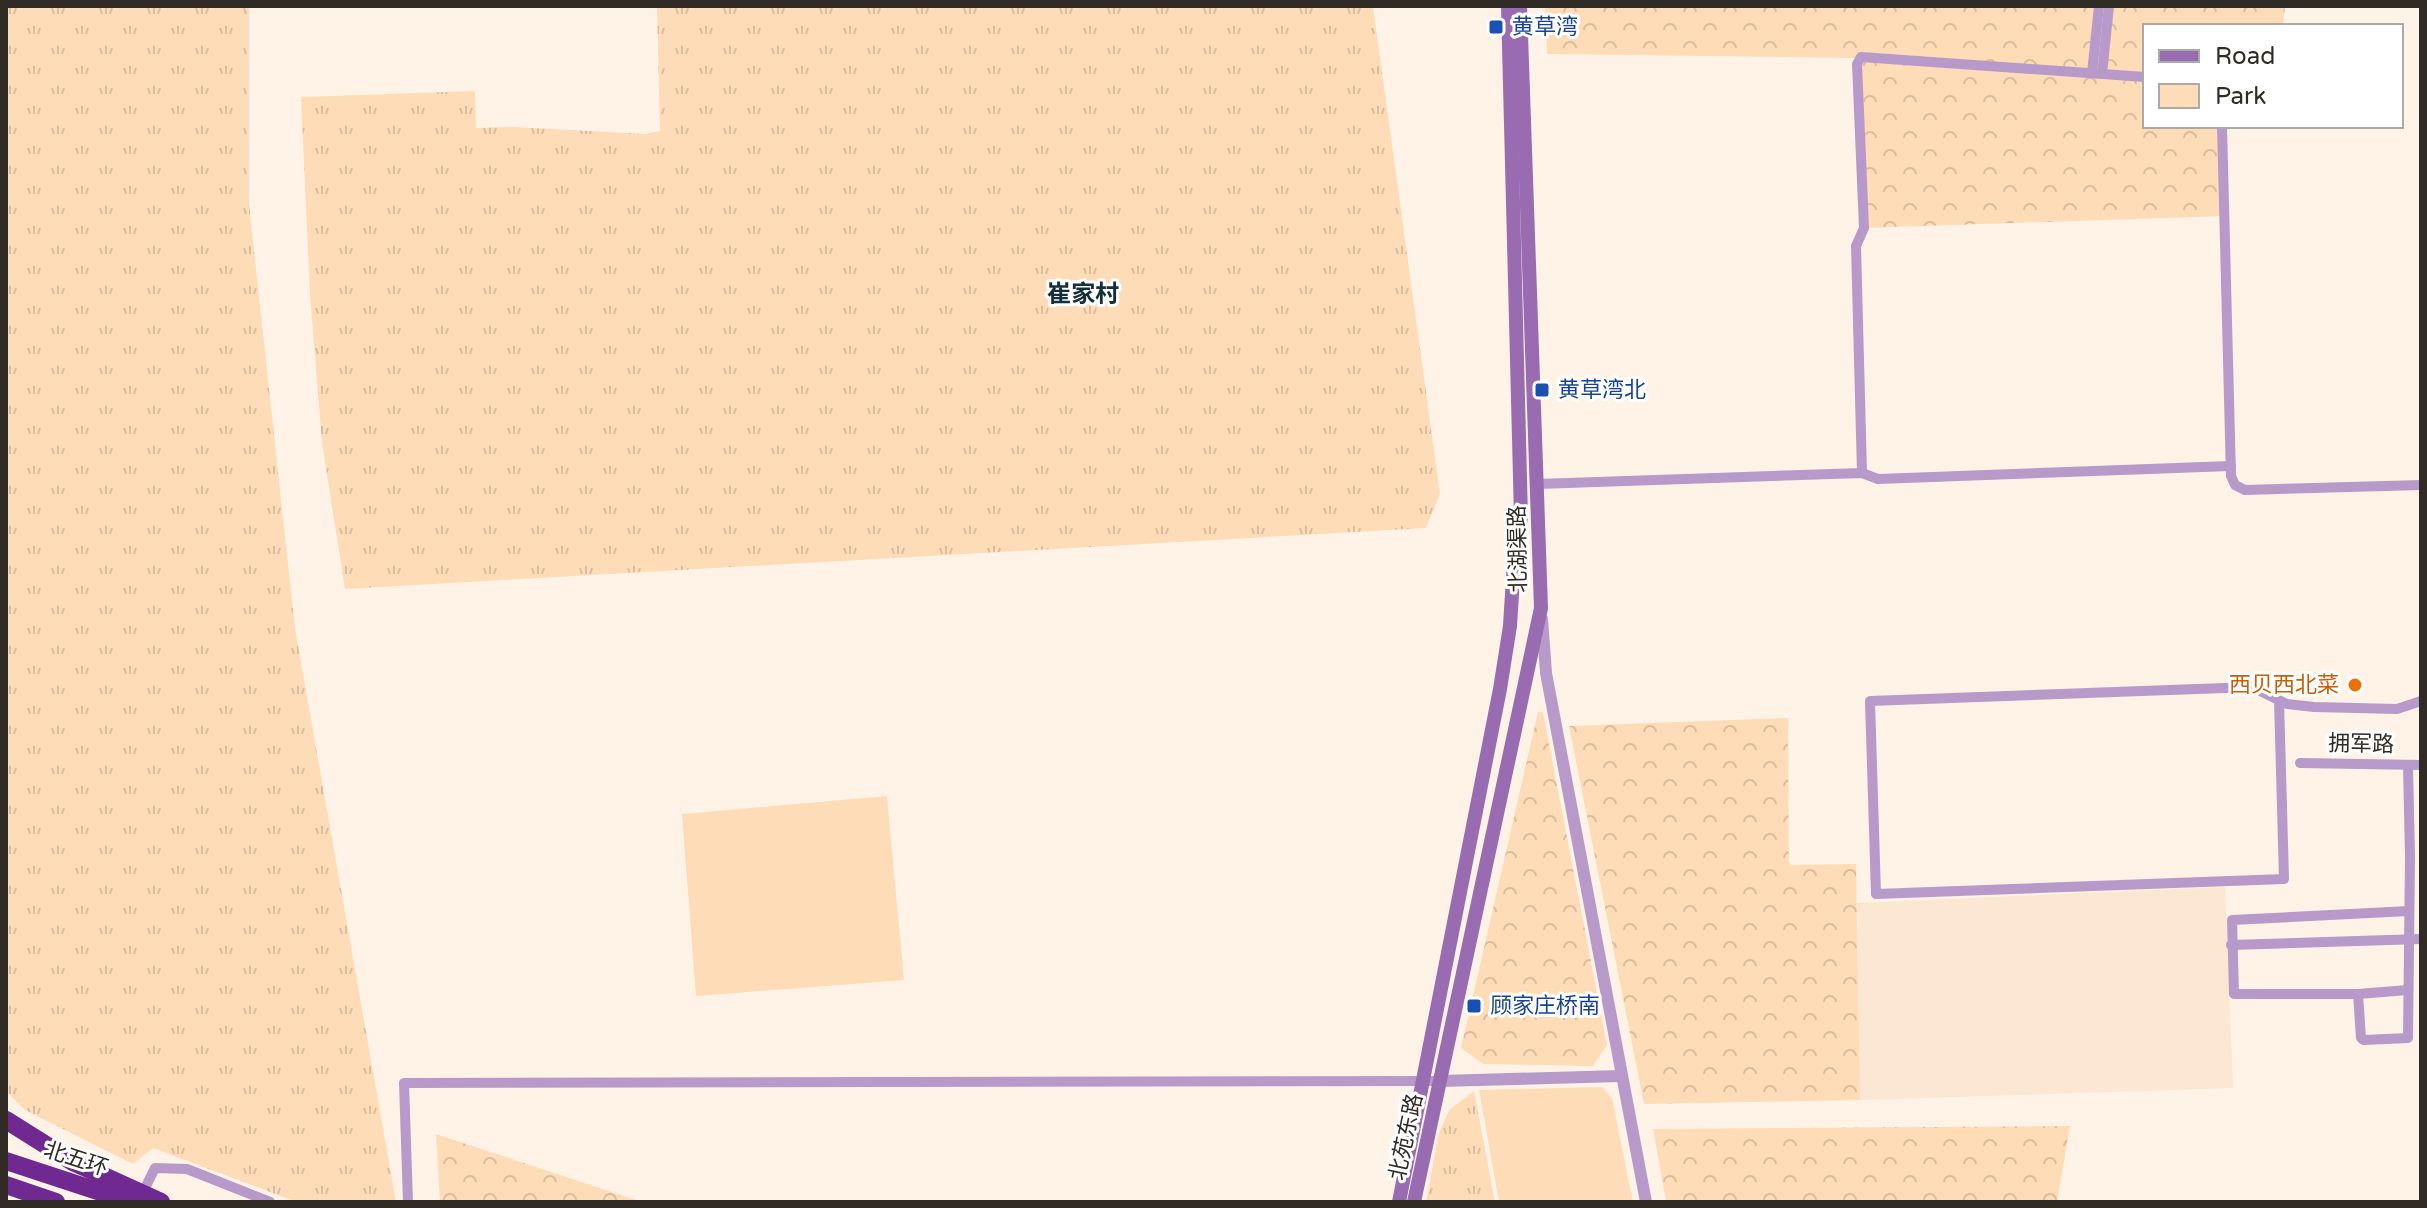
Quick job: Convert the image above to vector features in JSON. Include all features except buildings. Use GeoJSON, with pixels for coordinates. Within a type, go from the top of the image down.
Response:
{"type":"FeatureCollection","features":[{"type":"Feature","properties":{"kind":"highway"},"geometry":{"type":"LineString","coordinates":[[6,1120],[73,1162],[161,1202]]}},
{"type":"Feature","properties":{"kind":"highway","name":"北五环"},"geometry":{"type":"LineString","coordinates":[[6,1161],[131,1202]]}},
{"type":"Feature","properties":{"kind":"highway"},"geometry":{"type":"LineString","coordinates":[[6,1185],[56,1202]]}},
{"type":"Feature","properties":{"kind":"main road","name":"北湖渠路"},"geometry":{"type":"LineString","coordinates":[[1424,1082],[1500,689],[1521,517],[1508,6]]}},
{"type":"Feature","properties":{"kind":"main road","name":"北湖渠路"},"geometry":{"type":"LineString","coordinates":[[1440,1081],[1541,608],[1520,6]]}},
{"type":"Feature","properties":{"kind":"main road","name":"北苑东路"},"geometry":{"type":"LineString","coordinates":[[1414,1202],[1440,1081]]}},
{"type":"Feature","properties":{"kind":"main road","name":"北苑东路"},"geometry":{"type":"LineString","coordinates":[[1399,1202],[1424,1082]]}},
{"type":"Feature","properties":{"kind":"street"},"geometry":{"type":"LineString","coordinates":[[2097,74],[2099,6]]}},
{"type":"Feature","properties":{"kind":"street"},"geometry":{"type":"LineString","coordinates":[[2097,74],[2109,6]]}},
{"type":"Feature","properties":{"kind":"street"},"geometry":{"type":"LineString","coordinates":[[1862,473],[1856,246],[1864,228],[1857,64],[1861,57],[2143,77]]}},
{"type":"Feature","properties":{"kind":"street"},"geometry":{"type":"LineString","coordinates":[[2222,128],[2231,466],[2235,485],[2245,490],[2421,485]]}},
{"type":"Feature","properties":{"kind":"street"},"geometry":{"type":"LineString","coordinates":[[1538,484],[1862,473],[1878,479],[2231,466]]}},
{"type":"Feature","properties":{"kind":"street"},"geometry":{"type":"LineString","coordinates":[[1541,608],[1546,673],[1646,1202]]}},
{"type":"Feature","properties":{"kind":"street"},"geometry":{"type":"LineString","coordinates":[[2279,700],[2284,879],[1876,894],[1870,701],[2252,687],[2279,700],[2314,707],[2397,709],[2421,701]]}},
{"type":"Feature","properties":{"kind":"street","name":"拥军路"},"geometry":{"type":"LineString","coordinates":[[2300,763],[2421,765]]}},
{"type":"Feature","properties":{"kind":"street"},"geometry":{"type":"LineString","coordinates":[[2358,994],[2361,1038],[2408,1038],[2408,990],[2415,939],[2409,911],[2415,813],[2408,765]]}},
{"type":"Feature","properties":{"kind":"street"},"geometry":{"type":"LineString","coordinates":[[2408,990],[2358,994],[2234,994],[2231,945],[2232,920],[2409,911]]}},
{"type":"Feature","properties":{"kind":"street"},"geometry":{"type":"LineString","coordinates":[[2231,945],[2415,939]]}},
{"type":"Feature","properties":{"kind":"street"},"geometry":{"type":"LineString","coordinates":[[408,1202],[404,1083],[1424,1082],[1621,1076]]}},
{"type":"Feature","properties":{"kind":"street"},"geometry":{"type":"LineString","coordinates":[[145,1188],[155,1168],[187,1169],[270,1202]]}},
{"type":"Feature","properties":{"kind":"shaded area"},"geometry":{"type":"Polygon","coordinates":[[[2225,887],[2233,1088],[1860,1100],[1857,903],[2225,887]]]}},
{"type":"Feature","properties":{"kind":"green space"},"geometry":{"type":"Polygon","coordinates":[[[6,6],[249,6],[249,204],[295,628],[396,1202],[297,1202],[153,1148],[133,1164],[25,1110],[6,1091],[6,6]]]}},
{"type":"Feature","properties":{"kind":"green space"},"geometry":{"type":"Polygon","coordinates":[[[657,6],[1373,6],[1440,494],[1426,528],[345,589],[322,443],[310,295],[301,97],[475,91],[476,128],[645,134],[660,131],[657,6]]]}},
{"type":"Feature","properties":{"kind":"green space"},"geometry":{"type":"Polygon","coordinates":[[[1545,6],[2285,6],[2283,24],[2143,24],[2143,128],[2222,128],[2225,216],[1864,228],[1857,58],[1547,54],[1545,6]]]}},
{"type":"Feature","properties":{"kind":"green space"},"geometry":{"type":"Polygon","coordinates":[[[1538,712],[1543,712],[1607,1045],[1593,1066],[1483,1064],[1461,1048],[1538,712]]]}},
{"type":"Feature","properties":{"kind":"green space"},"geometry":{"type":"Polygon","coordinates":[[[1788,718],[1789,865],[1856,864],[1860,1100],[1644,1104],[1569,726],[1788,718]]]}},
{"type":"Feature","properties":{"kind":"green space"},"geometry":{"type":"Polygon","coordinates":[[[887,796],[904,980],[696,996],[682,814],[887,796]]]}},
{"type":"Feature","properties":{"kind":"green space"},"geometry":{"type":"Polygon","coordinates":[[[1602,1087],[1612,1098],[1633,1202],[1499,1202],[1479,1090],[1602,1087]]]}},
{"type":"Feature","properties":{"kind":"green space"},"geometry":{"type":"Polygon","coordinates":[[[1474,1091],[1495,1202],[1426,1202],[1438,1136],[1449,1110],[1474,1091]]]}},
{"type":"Feature","properties":{"kind":"green space"},"geometry":{"type":"Polygon","coordinates":[[[2070,1126],[2057,1202],[1666,1202],[1653,1129],[2070,1126]]]}},
{"type":"Feature","properties":{"kind":"green space"},"geometry":{"type":"Polygon","coordinates":[[[436,1134],[642,1202],[440,1202],[436,1134]]]}},
{"type":"Feature","properties":{"kind":"place","name":"黄草湾"},"geometry":{"type":"Point","coordinates":[1496,27]}},
{"type":"Feature","properties":{"kind":"place","name":"黄草湾北"},"geometry":{"type":"Point","coordinates":[1542,390]}},
{"type":"Feature","properties":{"kind":"place","name":"西贝西北菜"},"geometry":{"type":"Point","coordinates":[2355,685]}},
{"type":"Feature","properties":{"kind":"place","name":"顾家庄桥南"},"geometry":{"type":"Point","coordinates":[1474,1006]}},
{"type":"Feature","properties":{"kind":"district","name":"崔家村"},"geometry":{"type":"Point","coordinates":[1083,294]}}]}
